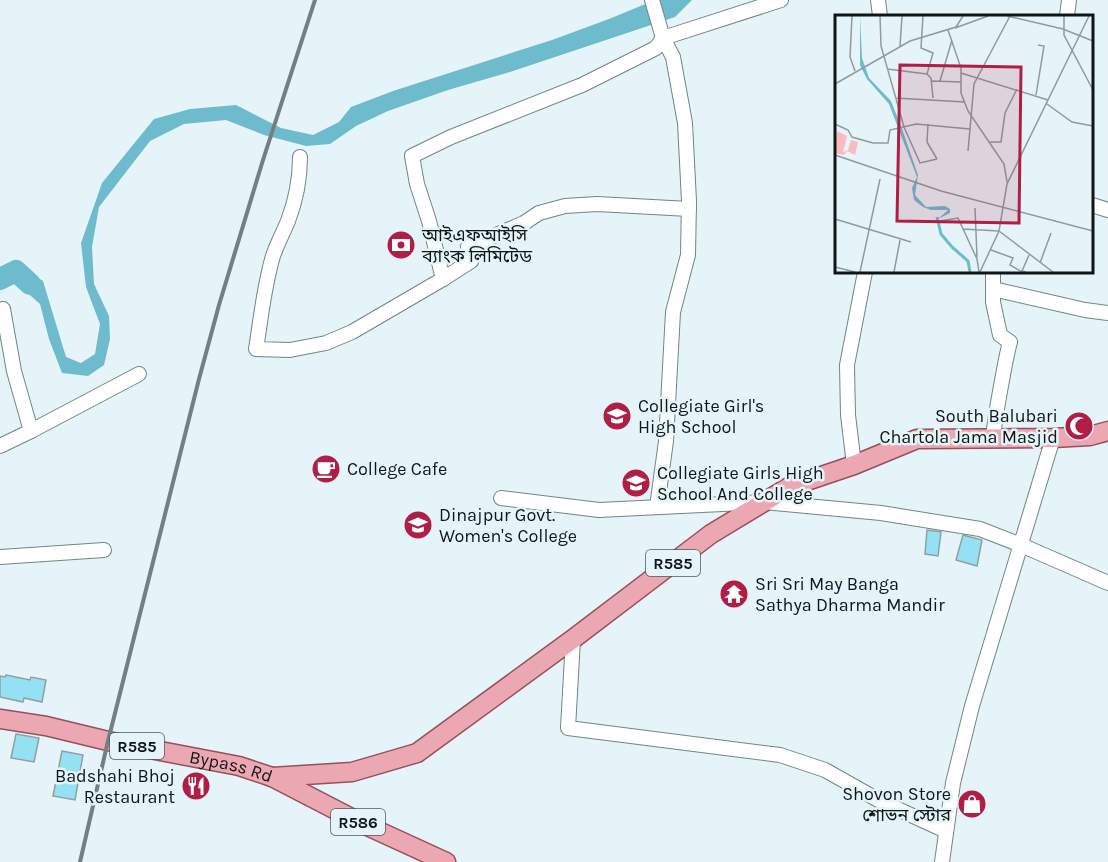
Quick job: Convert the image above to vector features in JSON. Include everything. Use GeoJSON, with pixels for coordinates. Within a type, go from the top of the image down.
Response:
{"type":"FeatureCollection","features":[{"type":"Feature","properties":{"kind":"main road","name":"R585"},"geometry":{"type":"LineString","coordinates":[[272,777],[352,772],[417,753],[711,534],[789,487],[854,465],[917,439],[1053,438],[1090,436],[1108,431]]}},
{"type":"Feature","properties":{"kind":"main road","name":"Bypass Rd"},"geometry":{"type":"LineString","coordinates":[[0,719],[46,726],[108,741],[239,766],[272,777],[363,824],[446,862]]}},
{"type":"Feature","properties":{"kind":"street"},"geometry":{"type":"LineString","coordinates":[[652,0],[663,38],[673,57],[685,123],[689,209],[688,255],[673,312],[666,441],[657,507]]}},
{"type":"Feature","properties":{"kind":"street"},"geometry":{"type":"LineString","coordinates":[[443,279],[429,220],[417,184],[412,156],[451,137],[582,85],[656,48],[663,38],[781,0]]}},
{"type":"Feature","properties":{"kind":"street"},"geometry":{"type":"LineString","coordinates":[[878,0],[880,15]]}},
{"type":"Feature","properties":{"kind":"street"},"geometry":{"type":"LineString","coordinates":[[1067,15],[1070,0]]}},
{"type":"Feature","properties":{"kind":"street"},"geometry":{"type":"LineString","coordinates":[[300,157],[297,193],[273,257],[256,349],[290,350],[326,343],[352,332],[471,261],[468,247],[524,224],[539,213],[564,206],[597,204],[689,209]]}},
{"type":"Feature","properties":{"kind":"street"},"geometry":{"type":"LineString","coordinates":[[1093,205],[1108,210]]}},
{"type":"Feature","properties":{"kind":"street"},"geometry":{"type":"LineString","coordinates":[[854,465],[848,415],[847,365],[865,273]]}},
{"type":"Feature","properties":{"kind":"street"},"geometry":{"type":"LineString","coordinates":[[993,273],[993,302],[1000,335],[1010,342],[995,413],[993,438]]}},
{"type":"Feature","properties":{"kind":"street"},"geometry":{"type":"LineString","coordinates":[[993,289],[1108,313]]}},
{"type":"Feature","properties":{"kind":"street"},"geometry":{"type":"LineString","coordinates":[[3,309],[14,371],[31,431]]}},
{"type":"Feature","properties":{"kind":"street"},"geometry":{"type":"LineString","coordinates":[[0,446],[139,374]]}},
{"type":"Feature","properties":{"kind":"street"},"geometry":{"type":"LineString","coordinates":[[942,862],[953,783],[972,706],[1053,438]]}},
{"type":"Feature","properties":{"kind":"street"},"geometry":{"type":"LineString","coordinates":[[501,498],[599,510],[764,502],[881,513],[980,529],[1108,583]]}},
{"type":"Feature","properties":{"kind":"street"},"geometry":{"type":"LineString","coordinates":[[0,557],[104,550]]}},
{"type":"Feature","properties":{"kind":"street"},"geometry":{"type":"LineString","coordinates":[[573,639],[568,728],[780,755],[825,770],[880,801],[946,831]]}},
{"type":"Feature","properties":{"kind":"water"},"geometry":{"type":"Polygon","coordinates":[[[655,0],[692,0],[675,17],[388,111],[356,126],[330,144],[306,146],[264,135],[226,120],[184,124],[150,141],[99,207],[92,247],[94,284],[109,316],[110,339],[104,365],[88,376],[62,373],[49,339],[40,304],[22,288],[21,267],[43,281],[66,357],[81,363],[95,354],[100,324],[86,287],[81,243],[102,183],[154,119],[190,109],[236,105],[281,128],[313,135],[339,122],[351,107],[393,91],[552,40],[655,0]]]}},
{"type":"Feature","properties":{"kind":"building"},"geometry":{"type":"Polygon","coordinates":[[[927,530],[941,532],[938,556],[925,554],[927,530]]]}},
{"type":"Feature","properties":{"kind":"building"},"geometry":{"type":"Polygon","coordinates":[[[963,535],[982,540],[977,566],[956,560],[963,535]]]}},
{"type":"Feature","properties":{"kind":"building"},"geometry":{"type":"Polygon","coordinates":[[[6,675],[30,680],[31,677],[46,680],[42,702],[24,698],[23,702],[0,697],[0,676],[5,677],[6,675]]]}},
{"type":"Feature","properties":{"kind":"building"},"geometry":{"type":"Polygon","coordinates":[[[16,734],[39,738],[34,762],[11,758],[16,734]]]}},
{"type":"Feature","properties":{"kind":"building"},"geometry":{"type":"Polygon","coordinates":[[[62,751],[83,755],[75,800],[53,796],[62,751]]]}},
{"type":"Feature","properties":{"kind":"waterway"},"geometry":{"type":"LineString","coordinates":[[0,279],[16,271],[30,284]]}},
{"type":"Feature","properties":{"kind":"railway"},"geometry":{"type":"LineString","coordinates":[[80,862],[108,741],[219,305],[315,0]]}},
{"type":"Feature","properties":{"kind":"place","name":"আইএফআইসি ব্যাংক লিমিটেড"},"geometry":{"type":"Point","coordinates":[401,245]}},
{"type":"Feature","properties":{"kind":"place","name":"Collegiate Girl's High School"},"geometry":{"type":"Point","coordinates":[617,416]}},
{"type":"Feature","properties":{"kind":"place","name":"South Balubari Chartola Jama Masjid"},"geometry":{"type":"Point","coordinates":[1079,426]}},
{"type":"Feature","properties":{"kind":"place","name":"College Cafe"},"geometry":{"type":"Point","coordinates":[326,469]}},
{"type":"Feature","properties":{"kind":"place","name":"Collegiate Girls High School And College"},"geometry":{"type":"Point","coordinates":[636,483]}},
{"type":"Feature","properties":{"kind":"place","name":"Dinajpur Govt. Women's College"},"geometry":{"type":"Point","coordinates":[418,525]}},
{"type":"Feature","properties":{"kind":"place","name":"Sri Sri May Banga Sathya Dharma Mandir"},"geometry":{"type":"Point","coordinates":[734,594]}},
{"type":"Feature","properties":{"kind":"place","name":"Badshahi Bhoj Restaurant"},"geometry":{"type":"Point","coordinates":[196,786]}},
{"type":"Feature","properties":{"kind":"place","name":"Shovon Store শোভন স্টোর"},"geometry":{"type":"Point","coordinates":[972,804]}}]}
